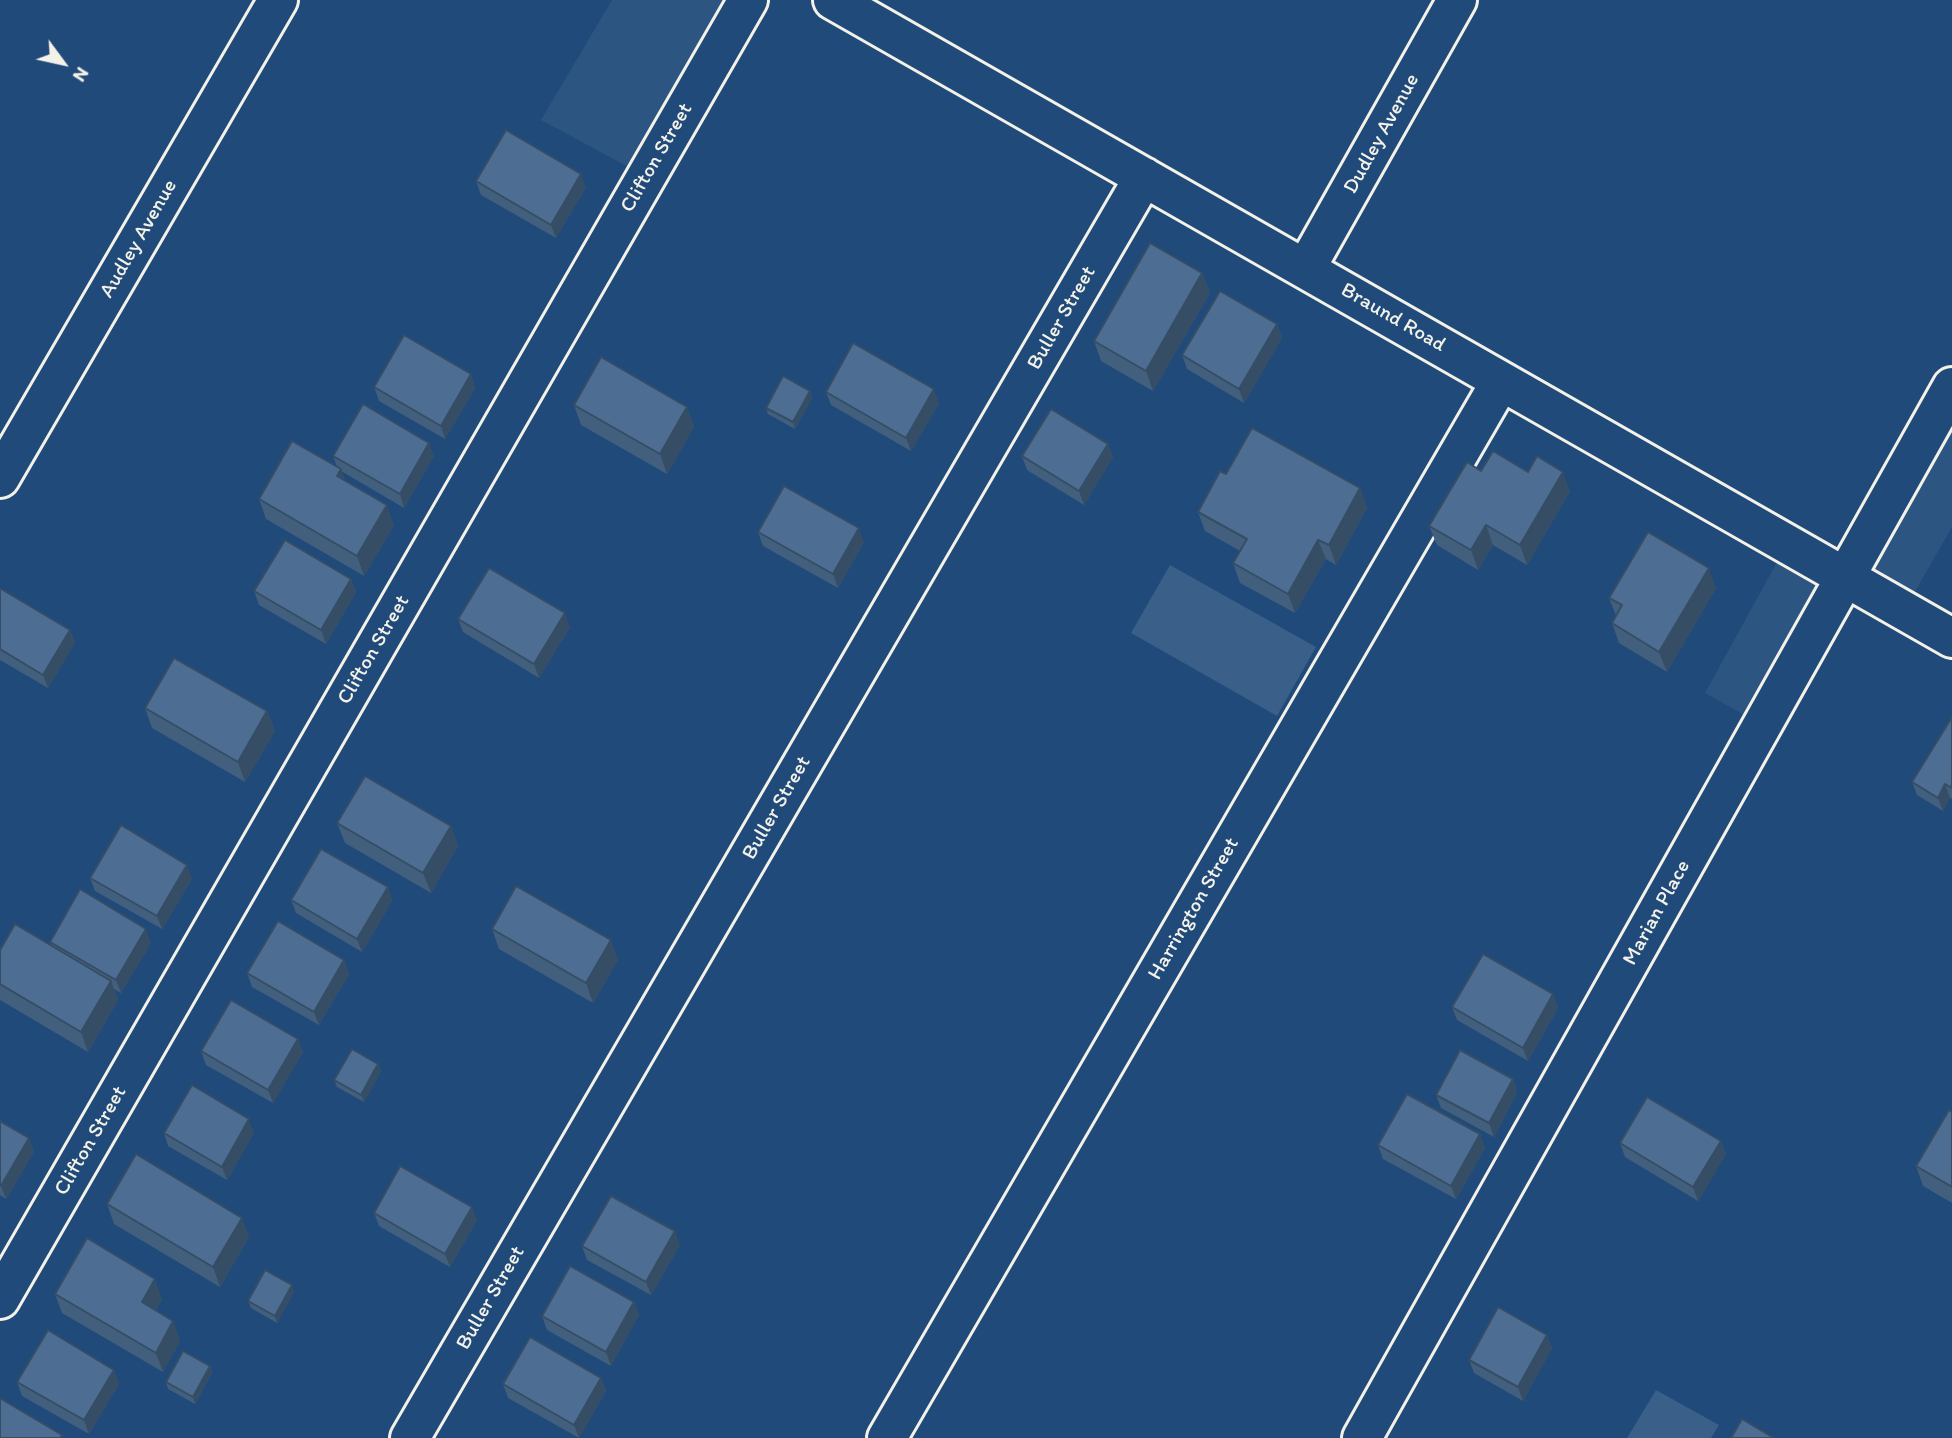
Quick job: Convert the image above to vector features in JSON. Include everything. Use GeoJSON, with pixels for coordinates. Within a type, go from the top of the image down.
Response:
{"type":"FeatureCollection","features":[{"type":"Feature","properties":{"kind":"street","name":"Audley Avenue"},"geometry":{"type":"LineString","coordinates":[[0,478],[278,0]]}},
{"type":"Feature","properties":{"kind":"street","name":"Clifton Street"},"geometry":{"type":"LineString","coordinates":[[0,1300],[748,0]]}},
{"type":"Feature","properties":{"kind":"street","name":"Braund Road"},"geometry":{"type":"LineString","coordinates":[[833,0],[1952,638]]}},
{"type":"Feature","properties":{"kind":"street","name":"Dudley Avenue"},"geometry":{"type":"LineString","coordinates":[[1307,268],[1457,0]]}},
{"type":"Feature","properties":{"kind":"street","name":"Buller Street"},"geometry":{"type":"LineString","coordinates":[[410,1438],[1144,177]]}},
{"type":"Feature","properties":{"kind":"street","name":"Harrington Street"},"geometry":{"type":"LineString","coordinates":[[887,1438],[1501,381]]}},
{"type":"Feature","properties":{"kind":"street","name":"Marian Place"},"geometry":{"type":"LineString","coordinates":[[1362,1438],[1952,387]]}},
{"type":"Feature","properties":{"kind":"shaded area"},"geometry":{"type":"Polygon","coordinates":[[[612,0],[748,0],[647,177],[541,120],[612,0]]]}},
{"type":"Feature","properties":{"kind":"shaded area"},"geometry":{"type":"Polygon","coordinates":[[[1952,398],[1952,527],[1904,611],[1845,578],[1763,725],[1705,693],[1787,544],[1845,577],[1952,398]]]}},
{"type":"Feature","properties":{"kind":"shaded area"},"geometry":{"type":"Polygon","coordinates":[[[1170,565],[1316,647],[1277,716],[1131,633],[1170,565]]]}},
{"type":"Feature","properties":{"kind":"shaded area"},"geometry":{"type":"Polygon","coordinates":[[[1656,1390],[1719,1425],[1711,1438],[1627,1438],[1656,1390]]]}},
{"type":"Feature","properties":{"kind":"building"},"geometry":{"type":"Polygon","coordinates":[[[506,130],[581,174],[551,225],[476,181],[506,130]]]}},
{"type":"Feature","properties":{"kind":"building"},"geometry":{"type":"Polygon","coordinates":[[[1150,243],[1202,273],[1146,371],[1094,341],[1150,243]]]}},
{"type":"Feature","properties":{"kind":"building"},"geometry":{"type":"Polygon","coordinates":[[[1220,291],[1277,324],[1239,389],[1182,355],[1220,291]]]}},
{"type":"Feature","properties":{"kind":"building"},"geometry":{"type":"Polygon","coordinates":[[[404,335],[471,374],[441,426],[374,387],[404,335]]]}},
{"type":"Feature","properties":{"kind":"building"},"geometry":{"type":"Polygon","coordinates":[[[853,343],[934,389],[906,438],[826,392],[853,343]]]}},
{"type":"Feature","properties":{"kind":"building"},"geometry":{"type":"Polygon","coordinates":[[[601,357],[687,407],[660,454],[574,405],[601,357]]]}},
{"type":"Feature","properties":{"kind":"building"},"geometry":{"type":"Polygon","coordinates":[[[783,376],[810,391],[793,422],[766,408],[783,376]]]}},
{"type":"Feature","properties":{"kind":"building"},"geometry":{"type":"Polygon","coordinates":[[[363,404],[429,443],[400,494],[333,456],[363,404]]]}},
{"type":"Feature","properties":{"kind":"building"},"geometry":{"type":"Polygon","coordinates":[[[1051,409],[1108,444],[1079,491],[1022,456],[1051,409]]]}},
{"type":"Feature","properties":{"kind":"building"},"geometry":{"type":"Polygon","coordinates":[[[1252,428],[1360,488],[1329,545],[1318,540],[1288,594],[1233,563],[1247,539],[1198,512],[1220,471],[1226,474],[1252,428]]]}},
{"type":"Feature","properties":{"kind":"building"},"geometry":{"type":"Polygon","coordinates":[[[292,441],[341,469],[337,476],[387,505],[357,556],[259,499],[292,441]]]}},
{"type":"Feature","properties":{"kind":"building"},"geometry":{"type":"Polygon","coordinates":[[[1493,451],[1528,472],[1537,456],[1563,472],[1520,545],[1486,525],[1471,550],[1429,526],[1467,462],[1481,471],[1493,451]]]}},
{"type":"Feature","properties":{"kind":"building"},"geometry":{"type":"Polygon","coordinates":[[[784,486],[859,528],[833,574],[758,532],[784,486]]]}},
{"type":"Feature","properties":{"kind":"building"},"geometry":{"type":"Polygon","coordinates":[[[1648,532],[1709,568],[1659,652],[1612,623],[1622,605],[1609,598],[1648,532]]]}},
{"type":"Feature","properties":{"kind":"building"},"geometry":{"type":"Polygon","coordinates":[[[285,540],[351,579],[321,630],[254,591],[285,540]]]}},
{"type":"Feature","properties":{"kind":"building"},"geometry":{"type":"Polygon","coordinates":[[[489,568],[565,613],[534,664],[458,619],[489,568]]]}},
{"type":"Feature","properties":{"kind":"building"},"geometry":{"type":"Polygon","coordinates":[[[0,588],[70,630],[43,675],[0,649],[0,588]]]}},
{"type":"Feature","properties":{"kind":"building"},"geometry":{"type":"Polygon","coordinates":[[[174,658],[267,711],[238,762],[145,708],[174,658]]]}},
{"type":"Feature","properties":{"kind":"building"},"geometry":{"type":"Polygon","coordinates":[[[1952,717],[1952,788],[1945,784],[1938,798],[1912,782],[1952,717]]]}},
{"type":"Feature","properties":{"kind":"building"},"geometry":{"type":"Polygon","coordinates":[[[365,776],[451,826],[423,873],[337,823],[365,776]]]}},
{"type":"Feature","properties":{"kind":"building"},"geometry":{"type":"Polygon","coordinates":[[[121,825],[187,865],[157,916],[90,878],[121,825]]]}},
{"type":"Feature","properties":{"kind":"building"},"geometry":{"type":"Polygon","coordinates":[[[321,849],[388,887],[357,939],[291,900],[321,849]]]}},
{"type":"Feature","properties":{"kind":"building"},"geometry":{"type":"Polygon","coordinates":[[[516,886],[611,940],[586,983],[492,929],[516,886]]]}},
{"type":"Feature","properties":{"kind":"building"},"geometry":{"type":"Polygon","coordinates":[[[80,889],[146,929],[116,980],[50,942],[80,889]]]}},
{"type":"Feature","properties":{"kind":"building"},"geometry":{"type":"Polygon","coordinates":[[[278,921],[344,960],[314,1012],[247,973],[278,921]]]}},
{"type":"Feature","properties":{"kind":"building"},"geometry":{"type":"Polygon","coordinates":[[[15,924],[111,981],[81,1032],[0,984],[0,950],[15,924]]]}},
{"type":"Feature","properties":{"kind":"building"},"geometry":{"type":"Polygon","coordinates":[[[1483,954],[1553,994],[1523,1048],[1452,1007],[1483,954]]]}},
{"type":"Feature","properties":{"kind":"building"},"geometry":{"type":"Polygon","coordinates":[[[231,1000],[298,1039],[268,1090],[201,1051],[231,1000]]]}},
{"type":"Feature","properties":{"kind":"building"},"geometry":{"type":"Polygon","coordinates":[[[352,1049],[378,1064],[361,1095],[334,1080],[352,1049]]]}},
{"type":"Feature","properties":{"kind":"building"},"geometry":{"type":"Polygon","coordinates":[[[1460,1050],[1513,1079],[1489,1123],[1436,1095],[1460,1050]]]}},
{"type":"Feature","properties":{"kind":"building"},"geometry":{"type":"Polygon","coordinates":[[[192,1085],[249,1119],[222,1167],[164,1133],[192,1085]]]}},
{"type":"Feature","properties":{"kind":"building"},"geometry":{"type":"Polygon","coordinates":[[[1407,1094],[1480,1134],[1451,1186],[1378,1145],[1407,1094]]]}},
{"type":"Feature","properties":{"kind":"building"},"geometry":{"type":"Polygon","coordinates":[[[1647,1097],[1721,1141],[1693,1187],[1620,1143],[1647,1097]]]}},
{"type":"Feature","properties":{"kind":"building"},"geometry":{"type":"Polygon","coordinates":[[[1949,1110],[1952,1112],[1952,1187],[1916,1166],[1949,1110]]]}},
{"type":"Feature","properties":{"kind":"building"},"geometry":{"type":"Polygon","coordinates":[[[0,1121],[29,1138],[1,1186],[0,1185],[0,1121]]]}},
{"type":"Feature","properties":{"kind":"building"},"geometry":{"type":"Polygon","coordinates":[[[136,1154],[242,1218],[213,1267],[107,1204],[136,1154]]]}},
{"type":"Feature","properties":{"kind":"building"},"geometry":{"type":"Polygon","coordinates":[[[400,1166],[472,1207],[445,1254],[374,1213],[400,1166]]]}},
{"type":"Feature","properties":{"kind":"building"},"geometry":{"type":"Polygon","coordinates":[[[611,1196],[675,1231],[646,1282],[582,1246],[611,1196]]]}},
{"type":"Feature","properties":{"kind":"building"},"geometry":{"type":"Polygon","coordinates":[[[87,1238],[155,1279],[142,1302],[173,1321],[156,1353],[55,1294],[87,1238]]]}},
{"type":"Feature","properties":{"kind":"building"},"geometry":{"type":"Polygon","coordinates":[[[570,1266],[634,1302],[606,1352],[542,1316],[570,1266]]]}},
{"type":"Feature","properties":{"kind":"building"},"geometry":{"type":"Polygon","coordinates":[[[265,1270],[292,1285],[275,1316],[248,1301],[265,1270]]]}},
{"type":"Feature","properties":{"kind":"building"},"geometry":{"type":"Polygon","coordinates":[[[1498,1307],[1547,1335],[1518,1387],[1469,1360],[1498,1307]]]}},
{"type":"Feature","properties":{"kind":"building"},"geometry":{"type":"Polygon","coordinates":[[[48,1330],[114,1370],[84,1420],[17,1382],[48,1330]]]}},
{"type":"Feature","properties":{"kind":"building"},"geometry":{"type":"Polygon","coordinates":[[[530,1337],[601,1378],[574,1425],[503,1384],[530,1337]]]}},
{"type":"Feature","properties":{"kind":"building"},"geometry":{"type":"Polygon","coordinates":[[[183,1351],[210,1366],[193,1397],[166,1382],[183,1351]]]}},
{"type":"Feature","properties":{"kind":"building"},"geometry":{"type":"Polygon","coordinates":[[[0,1398],[62,1435],[60,1438],[0,1438],[0,1398]]]}},
{"type":"Feature","properties":{"kind":"building"},"geometry":{"type":"Polygon","coordinates":[[[1742,1419],[1774,1438],[1731,1438],[1742,1419]]]}}]}
